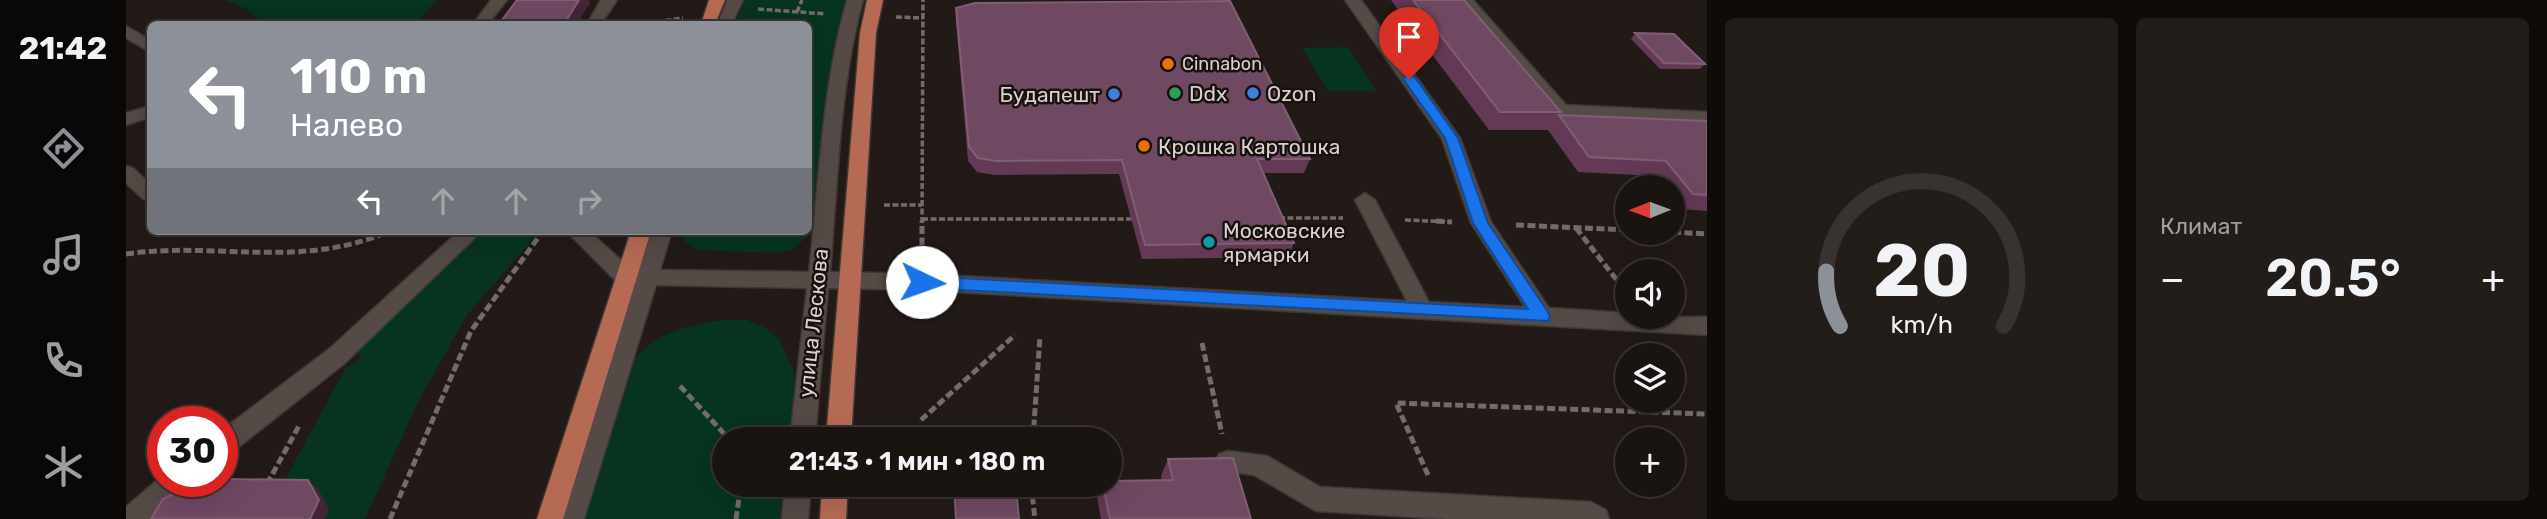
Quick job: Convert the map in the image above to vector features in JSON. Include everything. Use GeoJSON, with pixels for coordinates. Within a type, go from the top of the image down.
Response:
{"type":"FeatureCollection","features":[{"type":"Feature","properties":{"kind":"main road","name":"улица Лескова"},"geometry":{"type":"LineString","coordinates":[[839,427],[868,33],[875,0]]}},
{"type":"Feature","properties":{"kind":"main road"},"geometry":{"type":"LineString","coordinates":[[711,21],[728,3]]}},
{"type":"Feature","properties":{"kind":"main road"},"geometry":{"type":"LineString","coordinates":[[550,519],[637,277],[641,235]]}},
{"type":"Feature","properties":{"kind":"main road"},"geometry":{"type":"LineString","coordinates":[[833,519],[834,497]]}},
{"type":"Feature","properties":{"kind":"street"},"geometry":{"type":"LineString","coordinates":[[482,21],[499,0]]}},
{"type":"Feature","properties":{"kind":"street"},"geometry":{"type":"LineString","coordinates":[[596,21],[608,0]]}},
{"type":"Feature","properties":{"kind":"street","name":"улица Лескова"},"geometry":{"type":"LineString","coordinates":[[803,427],[844,42],[855,0]]}},
{"type":"Feature","properties":{"kind":"street"},"geometry":{"type":"LineString","coordinates":[[1353,0],[1451,138],[1481,223],[1542,316]]}},
{"type":"Feature","properties":{"kind":"street"},"geometry":{"type":"LineString","coordinates":[[1465,0],[1561,110],[1707,118]]}},
{"type":"Feature","properties":{"kind":"street"},"geometry":{"type":"LineString","coordinates":[[725,21],[728,3]]}},
{"type":"Feature","properties":{"kind":"street"},"geometry":{"type":"LineString","coordinates":[[126,31],[147,45]]}},
{"type":"Feature","properties":{"kind":"street"},"geometry":{"type":"LineString","coordinates":[[126,119],[147,112]]}},
{"type":"Feature","properties":{"kind":"street"},"geometry":{"type":"LineString","coordinates":[[126,172],[147,191]]}},
{"type":"Feature","properties":{"kind":"street"},"geometry":{"type":"LineString","coordinates":[[1370,209],[1422,309]]}},
{"type":"Feature","properties":{"kind":"street"},"geometry":{"type":"LineString","coordinates":[[238,432],[337,356],[468,235]]}},
{"type":"Feature","properties":{"kind":"street"},"geometry":{"type":"LineString","coordinates":[[581,235],[637,277],[849,280],[1707,326]]}},
{"type":"Feature","properties":{"kind":"street"},"geometry":{"type":"LineString","coordinates":[[571,519],[637,277],[660,235]]}},
{"type":"Feature","properties":{"kind":"street"},"geometry":{"type":"LineString","coordinates":[[1228,462],[1258,464],[1316,499],[1591,515],[1596,519]]}},
{"type":"Feature","properties":{"kind":"street"},"geometry":{"type":"LineString","coordinates":[[132,519],[156,497]]}},
{"type":"Feature","properties":{"kind":"street"},"geometry":{"type":"LineString","coordinates":[[794,519],[797,497]]}},
{"type":"Feature","properties":{"kind":"path"},"geometry":{"type":"LineString","coordinates":[[797,12],[802,0]]}},
{"type":"Feature","properties":{"kind":"path"},"geometry":{"type":"LineString","coordinates":[[922,257],[923,0]]}},
{"type":"Feature","properties":{"kind":"path"},"geometry":{"type":"LineString","coordinates":[[728,3],[830,14]]}},
{"type":"Feature","properties":{"kind":"path"},"geometry":{"type":"LineString","coordinates":[[891,17],[923,18]]}},
{"type":"Feature","properties":{"kind":"path"},"geometry":{"type":"LineString","coordinates":[[662,21],[683,18]]}},
{"type":"Feature","properties":{"kind":"path"},"geometry":{"type":"LineString","coordinates":[[881,205],[922,205]]}},
{"type":"Feature","properties":{"kind":"path"},"geometry":{"type":"LineString","coordinates":[[1265,219],[1370,209]]}},
{"type":"Feature","properties":{"kind":"path"},"geometry":{"type":"LineString","coordinates":[[922,219],[1142,219]]}},
{"type":"Feature","properties":{"kind":"path"},"geometry":{"type":"LineString","coordinates":[[1576,228],[1615,278]]}},
{"type":"Feature","properties":{"kind":"path"},"geometry":{"type":"LineString","coordinates":[[1685,233],[1707,234]]}},
{"type":"Feature","properties":{"kind":"path"},"geometry":{"type":"LineString","coordinates":[[126,254],[175,249],[300,254],[348,247],[380,235]]}},
{"type":"Feature","properties":{"kind":"path"},"geometry":{"type":"LineString","coordinates":[[390,519],[471,331],[540,235]]}},
{"type":"Feature","properties":{"kind":"path"},"geometry":{"type":"LineString","coordinates":[[921,420],[1015,335]]}},
{"type":"Feature","properties":{"kind":"path"},"geometry":{"type":"LineString","coordinates":[[1034,427],[1040,336]]}},
{"type":"Feature","properties":{"kind":"path"},"geometry":{"type":"LineString","coordinates":[[1202,344],[1228,462]]}},
{"type":"Feature","properties":{"kind":"path"},"geometry":{"type":"LineString","coordinates":[[680,386],[718,427]]}},
{"type":"Feature","properties":{"kind":"path"},"geometry":{"type":"LineString","coordinates":[[1443,508],[1396,403],[1707,414]]}},
{"type":"Feature","properties":{"kind":"path"},"geometry":{"type":"LineString","coordinates":[[736,519],[739,497]]}},
{"type":"Feature","properties":{"kind":"path"},"geometry":{"type":"LineString","coordinates":[[1032,497],[1035,519]]}},
{"type":"Feature","properties":{"kind":"green space"},"geometry":{"type":"Polygon","coordinates":[[[225,0],[437,0],[419,21],[261,21],[246,9],[225,0]]]}},
{"type":"Feature","properties":{"kind":"green space"},"geometry":{"type":"Polygon","coordinates":[[[744,0],[847,0],[841,15],[812,232],[812,21],[737,21],[744,0]]]}},
{"type":"Feature","properties":{"kind":"green space"},"geometry":{"type":"Polygon","coordinates":[[[1348,47],[1376,91],[1328,91],[1302,48],[1348,47]]]}},
{"type":"Feature","properties":{"kind":"green space"},"geometry":{"type":"Polygon","coordinates":[[[468,235],[537,235],[467,315],[418,402],[365,519],[325,519],[280,489],[345,369],[362,357],[348,346],[468,235]]]}},
{"type":"Feature","properties":{"kind":"green space"},"geometry":{"type":"Polygon","coordinates":[[[682,235],[809,235],[793,250],[776,253],[697,250],[685,242],[682,235]]]}},
{"type":"Feature","properties":{"kind":"green space"},"geometry":{"type":"Polygon","coordinates":[[[723,320],[746,320],[764,327],[779,339],[796,376],[790,427],[712,427],[712,497],[783,497],[780,519],[583,519],[623,374],[632,361],[654,342],[693,326],[723,320]]]}},
{"type":"Feature","properties":{"kind":"building"},"geometry":{"type":"Polygon","coordinates":[[[517,0],[579,0],[566,21],[501,21],[517,0]]]}},
{"type":"Feature","properties":{"kind":"building"},"geometry":{"type":"Polygon","coordinates":[[[1413,0],[1464,0],[1561,112],[1500,112],[1413,0]]]}},
{"type":"Feature","properties":{"kind":"building","name":"Будапешт"},"geometry":{"type":"Polygon","coordinates":[[[1230,1],[1310,159],[1257,159],[1294,243],[1145,245],[1122,160],[997,161],[978,158],[969,147],[956,8],[975,3],[1230,1]]]}},
{"type":"Feature","properties":{"kind":"building"},"geometry":{"type":"Polygon","coordinates":[[[1635,33],[1674,34],[1705,64],[1664,63],[1635,33]]]}},
{"type":"Feature","properties":{"kind":"building"},"geometry":{"type":"Polygon","coordinates":[[[1559,115],[1707,121],[1707,195],[1693,194],[1685,184],[1685,175],[1677,175],[1666,161],[1589,157],[1559,115]]]}},
{"type":"Feature","properties":{"kind":"building"},"geometry":{"type":"Polygon","coordinates":[[[1233,458],[1251,519],[1110,519],[1105,497],[1122,497],[1122,481],[1173,480],[1168,459],[1233,458]]]}},
{"type":"Feature","properties":{"kind":"building"},"geometry":{"type":"Polygon","coordinates":[[[238,479],[308,480],[319,500],[310,519],[151,519],[163,499],[238,497],[238,479]]]}},
{"type":"Feature","properties":{"kind":"building"},"geometry":{"type":"Polygon","coordinates":[[[955,497],[1017,497],[1019,519],[956,519],[955,497]]]}},
{"type":"Feature","properties":{"kind":"place","name":"Cinnabon"},"geometry":{"type":"Point","coordinates":[1168,64]}},
{"type":"Feature","properties":{"kind":"place","name":"Ddx"},"geometry":{"type":"Point","coordinates":[1175,93]}},
{"type":"Feature","properties":{"kind":"place","name":"Ozon"},"geometry":{"type":"Point","coordinates":[1253,93]}},
{"type":"Feature","properties":{"kind":"place","name":"Будапешт"},"geometry":{"type":"Point","coordinates":[1114,94]}},
{"type":"Feature","properties":{"kind":"place","name":"Крошка Картошка"},"geometry":{"type":"Point","coordinates":[1144,146]}},
{"type":"Feature","properties":{"kind":"place","name":"Московские ярмарки"},"geometry":{"type":"Point","coordinates":[1209,242]}},
{"type":"Feature","properties":{"kind":"route"},"geometry":{"type":"LineString","coordinates":[[922,282],[1542,316],[1481,223],[1451,138],[1409,79]]}}]}
